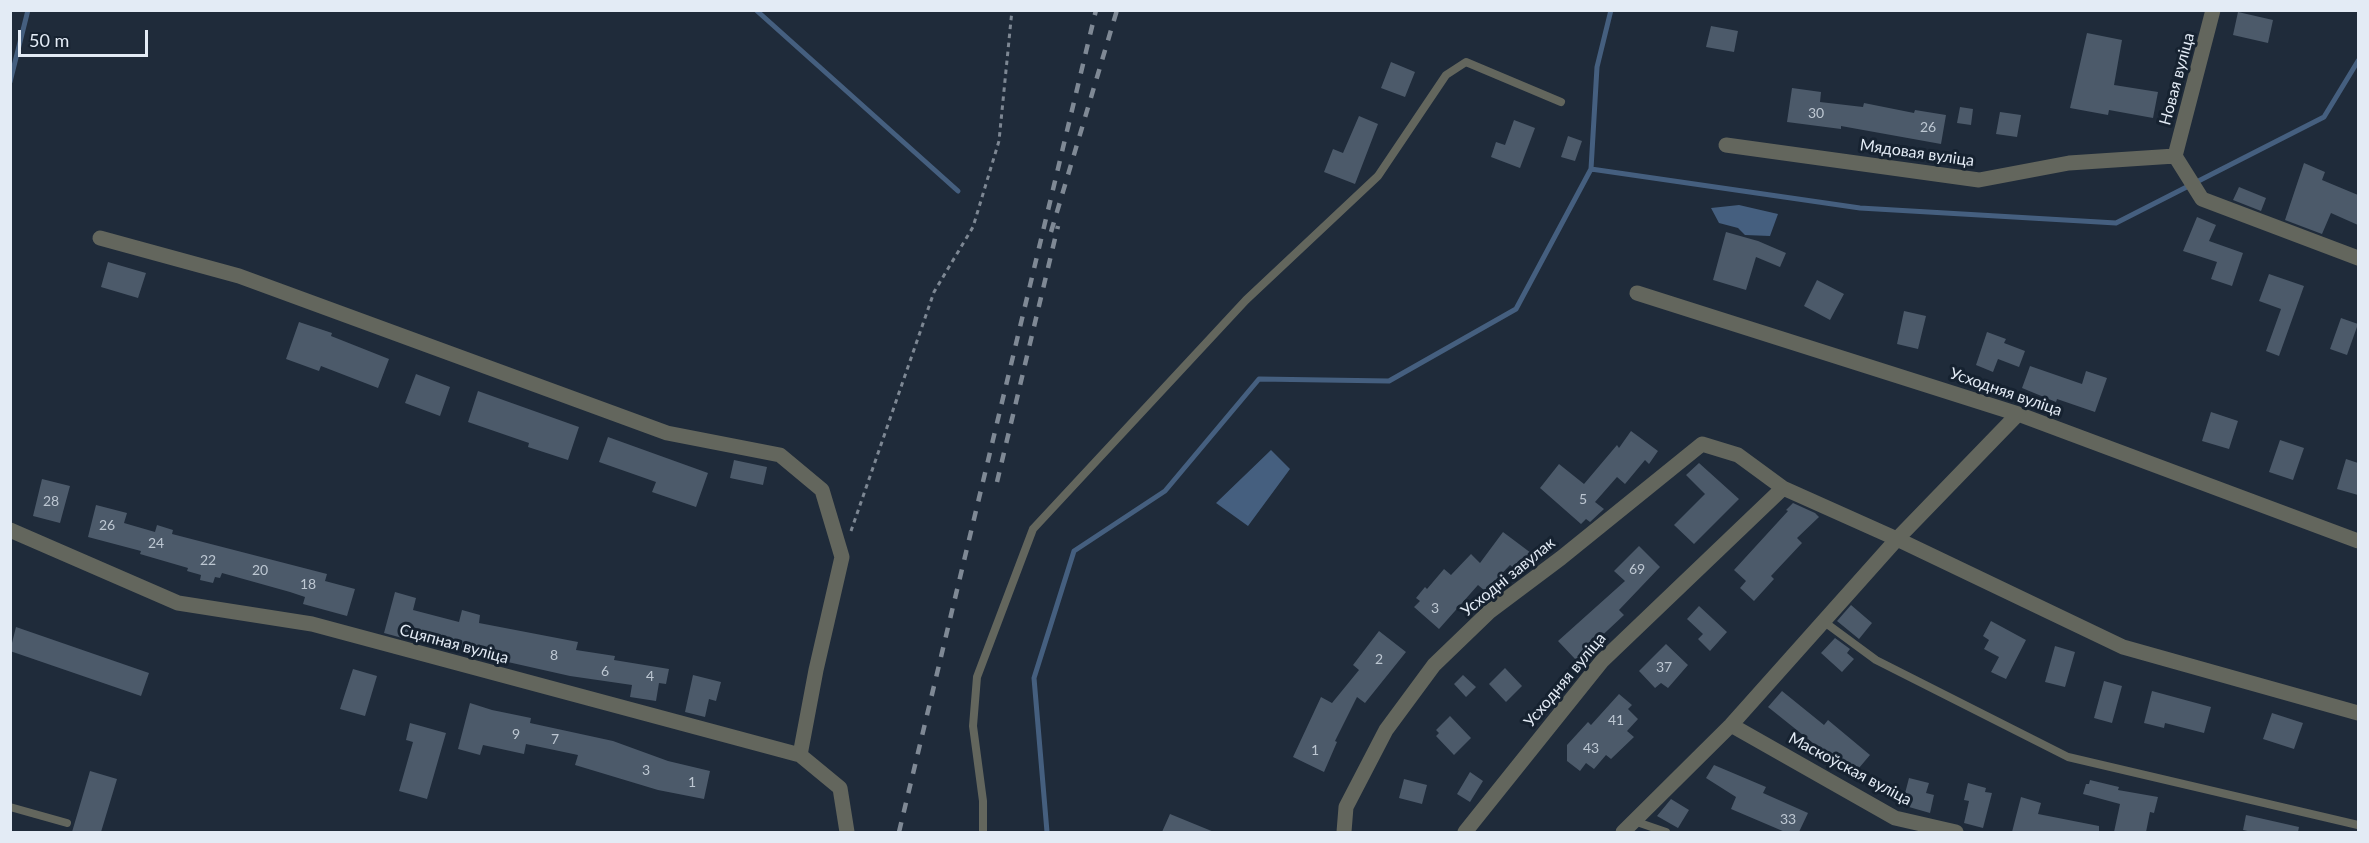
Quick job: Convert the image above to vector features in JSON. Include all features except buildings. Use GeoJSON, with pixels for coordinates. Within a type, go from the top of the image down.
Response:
{"type":"FeatureCollection","features":[{"type":"Feature","properties":{"kind":"street","name":"Новая вуліца"},"geometry":{"type":"LineString","coordinates":[[2175,156],[2213,10]]}},
{"type":"Feature","properties":{"kind":"street","name":"Мядовая вуліца"},"geometry":{"type":"LineString","coordinates":[[1726,145],[1979,180],[2069,163],[2175,156]]}},
{"type":"Feature","properties":{"kind":"street"},"geometry":{"type":"LineString","coordinates":[[2175,156],[2202,199],[2358,258]]}},
{"type":"Feature","properties":{"kind":"street"},"geometry":{"type":"LineString","coordinates":[[100,238],[239,276],[667,433],[780,455],[822,490],[842,557],[816,670],[800,755]]}},
{"type":"Feature","properties":{"kind":"street","name":"Усходняя вуліца"},"geometry":{"type":"LineString","coordinates":[[1637,293],[2018,414],[2358,541]]}},
{"type":"Feature","properties":{"kind":"street"},"geometry":{"type":"LineString","coordinates":[[1623,832],[1731,724],[1897,539],[2018,414]]}},
{"type":"Feature","properties":{"kind":"street","name":"Усходні завулак"},"geometry":{"type":"LineString","coordinates":[[1344,832],[1346,807],[1386,730],[1434,665],[1489,612],[1561,558],[1702,444],[1738,454],[1783,488]]}},
{"type":"Feature","properties":{"kind":"street"},"geometry":{"type":"LineString","coordinates":[[1783,488],[1897,539],[2123,647],[2358,713]]}},
{"type":"Feature","properties":{"kind":"street","name":"Усходняя вуліца"},"geometry":{"type":"LineString","coordinates":[[1465,832],[1602,661],[1783,488]]}},
{"type":"Feature","properties":{"kind":"street","name":"Сцяпная вуліца"},"geometry":{"type":"LineString","coordinates":[[10,530],[178,603],[312,624],[800,755],[840,788],[848,832]]}},
{"type":"Feature","properties":{"kind":"street","name":"Маскоўская вуліца"},"geometry":{"type":"LineString","coordinates":[[1731,724],[1895,818],[1956,832]]}},
{"type":"Feature","properties":{"kind":"lane"},"geometry":{"type":"LineString","coordinates":[[983,832],[983,801],[973,726],[977,677],[1033,529],[1246,300],[1378,176],[1446,75],[1466,62],[1561,102]]}},
{"type":"Feature","properties":{"kind":"lane"},"geometry":{"type":"LineString","coordinates":[[1824,621],[1876,660],[2068,757],[2358,825]]}},
{"type":"Feature","properties":{"kind":"lane"},"geometry":{"type":"LineString","coordinates":[[10,807],[67,823]]}},
{"type":"Feature","properties":{"kind":"lane"},"geometry":{"type":"LineString","coordinates":[[1634,821],[1665,832]]}},
{"type":"Feature","properties":{"kind":"path"},"geometry":{"type":"LineString","coordinates":[[842,557],[934,292],[973,227],[999,141],[1012,10]]}},
{"type":"Feature","properties":{"kind":"water"},"geometry":{"type":"Polygon","coordinates":[[[1739,205],[1778,214],[1770,236],[1745,235],[1738,228],[1719,223],[1711,208],[1739,205]]]}},
{"type":"Feature","properties":{"kind":"water"},"geometry":{"type":"Polygon","coordinates":[[[1271,450],[1290,469],[1248,526],[1216,503],[1271,450]]]}},
{"type":"Feature","properties":{"kind":"waterway"},"geometry":{"type":"LineString","coordinates":[[10,82],[28,10]]}},
{"type":"Feature","properties":{"kind":"waterway"},"geometry":{"type":"LineString","coordinates":[[756,10],[958,191]]}},
{"type":"Feature","properties":{"kind":"waterway"},"geometry":{"type":"LineString","coordinates":[[1047,832],[1034,678],[1074,551],[1165,491],[1259,379],[1389,381],[1516,309],[1591,169],[1597,67],[1611,10]]}},
{"type":"Feature","properties":{"kind":"waterway"},"geometry":{"type":"LineString","coordinates":[[1591,169],[1860,208],[2116,223],[2324,117],[2358,61]]}},
{"type":"Feature","properties":{"kind":"railway"},"geometry":{"type":"LineString","coordinates":[[899,832],[1096,10]]}},
{"type":"Feature","properties":{"kind":"railway"},"geometry":{"type":"LineString","coordinates":[[1051,232],[1117,10]]}},
{"type":"Feature","properties":{"kind":"railway"},"geometry":{"type":"LineString","coordinates":[[997,482],[1058,226]]}}]}
